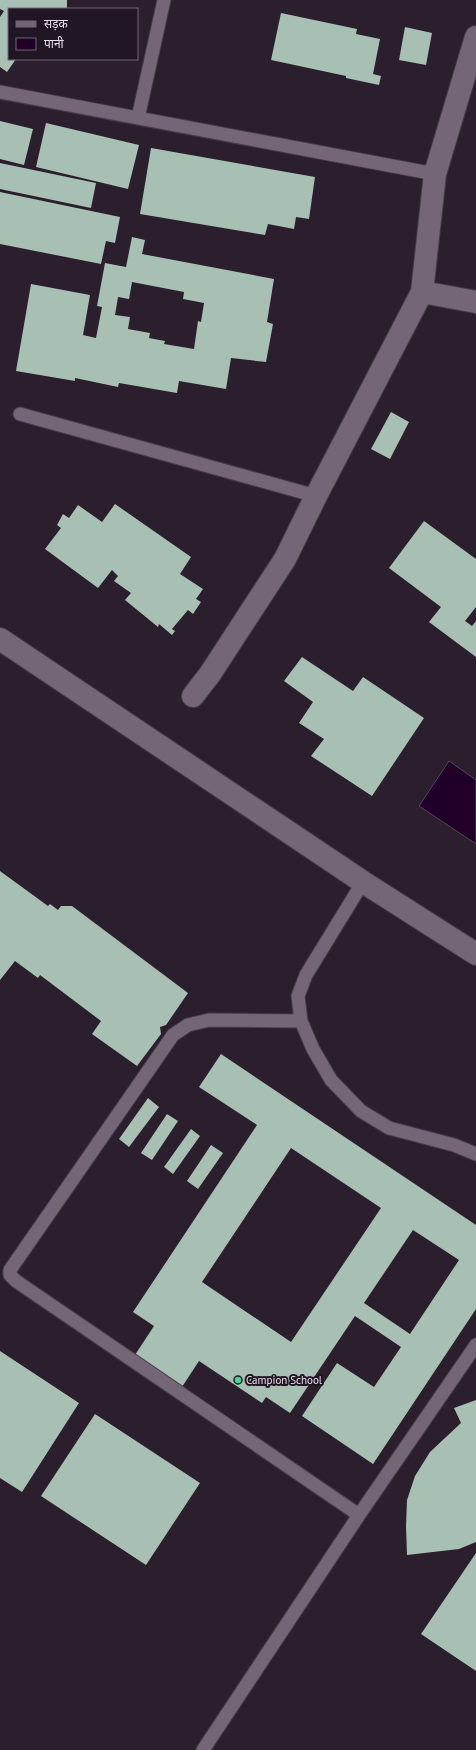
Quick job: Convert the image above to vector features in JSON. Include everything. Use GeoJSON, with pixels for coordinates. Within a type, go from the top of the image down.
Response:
{"type":"FeatureCollection","features":[{"type":"Feature","properties":{"kind":"street"},"geometry":{"type":"LineString","coordinates":[[193,696],[210,674],[285,559],[422,292],[436,174],[476,37]]}},
{"type":"Feature","properties":{"kind":"street"},"geometry":{"type":"LineString","coordinates":[[422,292],[476,302]]}},
{"type":"Feature","properties":{"kind":"street"},"geometry":{"type":"LineString","coordinates":[[0,639],[363,882],[476,954]]}},
{"type":"Feature","properties":{"kind":"lane"},"geometry":{"type":"LineString","coordinates":[[138,118],[164,0]]}},
{"type":"Feature","properties":{"kind":"lane"},"geometry":{"type":"LineString","coordinates":[[0,92],[436,174]]}},
{"type":"Feature","properties":{"kind":"lane"},"geometry":{"type":"LineString","coordinates":[[20,414],[316,496]]}},
{"type":"Feature","properties":{"kind":"lane"},"geometry":{"type":"LineString","coordinates":[[363,882],[306,975],[298,996],[301,1021],[313,1049],[331,1080],[361,1112],[389,1128],[454,1145],[476,1154]]}},
{"type":"Feature","properties":{"kind":"lane"},"geometry":{"type":"LineString","coordinates":[[301,1021],[209,1020],[188,1025],[173,1035],[10,1270],[10,1275],[16,1281],[359,1515]]}},
{"type":"Feature","properties":{"kind":"lane"},"geometry":{"type":"LineString","coordinates":[[203,1750],[359,1515],[476,1345]]}},
{"type":"Feature","properties":{"kind":"water"},"geometry":{"type":"Polygon","coordinates":[[[449,761],[476,780],[476,844],[419,806],[449,761]]]}},
{"type":"Feature","properties":{"kind":"building"},"geometry":{"type":"Polygon","coordinates":[[[0,0],[67,0],[67,8],[8,8],[8,60],[15,60],[7,72],[0,67],[0,17],[4,11],[0,9],[0,0]]]}},
{"type":"Feature","properties":{"kind":"building"},"geometry":{"type":"Polygon","coordinates":[[[281,13],[357,29],[356,34],[380,39],[373,74],[381,76],[379,85],[346,78],[346,76],[271,60],[281,13]]]}},
{"type":"Feature","properties":{"kind":"building"},"geometry":{"type":"Polygon","coordinates":[[[405,27],[432,33],[426,65],[399,60],[405,27]]]}},
{"type":"Feature","properties":{"kind":"building"},"geometry":{"type":"Polygon","coordinates":[[[0,121],[33,129],[24,165],[0,159],[0,121]]]}},
{"type":"Feature","properties":{"kind":"building"},"geometry":{"type":"Polygon","coordinates":[[[46,123],[139,145],[128,189],[36,167],[46,123]]]}},
{"type":"Feature","properties":{"kind":"building"},"geometry":{"type":"Polygon","coordinates":[[[151,148],[315,177],[309,219],[296,217],[294,229],[268,224],[265,235],[140,214],[151,148]]]}},
{"type":"Feature","properties":{"kind":"building"},"geometry":{"type":"Polygon","coordinates":[[[0,163],[96,183],[91,208],[0,189],[0,163]]]}},
{"type":"Feature","properties":{"kind":"building"},"geometry":{"type":"Polygon","coordinates":[[[0,192],[120,217],[115,243],[106,241],[101,264],[0,244],[0,192]]]}},
{"type":"Feature","properties":{"kind":"building"},"geometry":{"type":"Polygon","coordinates":[[[132,237],[145,240],[142,254],[274,279],[267,322],[273,324],[266,362],[231,358],[226,389],[179,381],[177,393],[119,383],[118,387],[75,378],[75,381],[16,371],[31,284],[90,295],[83,335],[96,338],[102,307],[97,306],[105,263],[126,267],[132,237]],[[132,282],[129,299],[118,297],[115,315],[130,317],[128,329],[150,333],[149,338],[165,341],[164,344],[194,349],[198,321],[201,322],[204,303],[183,299],[184,292],[132,282]]]}},
{"type":"Feature","properties":{"kind":"building"},"geometry":{"type":"Polygon","coordinates":[[[391,412],[409,422],[390,459],[371,449],[391,412]]]}},
{"type":"Feature","properties":{"kind":"building"},"geometry":{"type":"Polygon","coordinates":[[[115,504],[191,557],[180,574],[203,589],[196,599],[201,602],[193,614],[188,610],[172,629],[175,631],[172,635],[159,624],[158,627],[125,600],[131,593],[114,581],[118,576],[112,570],[98,588],[45,549],[61,528],[57,525],[63,514],[69,518],[78,505],[102,522],[115,504]]]}},
{"type":"Feature","properties":{"kind":"building"},"geometry":{"type":"Polygon","coordinates":[[[424,521],[476,559],[476,607],[465,621],[472,626],[476,621],[476,657],[429,622],[441,607],[389,568],[424,521]]]}},
{"type":"Feature","properties":{"kind":"building"},"geometry":{"type":"Polygon","coordinates":[[[302,657],[353,691],[363,677],[424,718],[372,796],[311,756],[324,739],[299,723],[313,702],[284,681],[302,657]]]}},
{"type":"Feature","properties":{"kind":"building"},"geometry":{"type":"Polygon","coordinates":[[[0,871],[48,906],[50,904],[58,910],[61,906],[72,906],[188,993],[166,1025],[160,1027],[161,1034],[137,1066],[92,1034],[101,1021],[40,975],[38,978],[15,961],[0,980],[0,871]]]}},
{"type":"Feature","properties":{"kind":"building"},"geometry":{"type":"Polygon","coordinates":[[[221,1054],[476,1225],[476,1309],[373,1464],[302,1416],[337,1363],[374,1387],[401,1347],[355,1316],[290,1413],[266,1397],[262,1403],[199,1361],[180,1390],[133,1358],[154,1326],[133,1312],[257,1125],[199,1087],[221,1054]],[[291,1148],[202,1282],[291,1342],[381,1208],[291,1148]],[[413,1230],[364,1303],[410,1334],[459,1260],[413,1230]]]}},
{"type":"Feature","properties":{"kind":"building"},"geometry":{"type":"Polygon","coordinates":[[[148,1098],[159,1107],[129,1147],[119,1139],[148,1098]]]}},
{"type":"Feature","properties":{"kind":"building"},"geometry":{"type":"Polygon","coordinates":[[[167,1114],[178,1121],[152,1160],[141,1153],[167,1114]]]}},
{"type":"Feature","properties":{"kind":"building"},"geometry":{"type":"Polygon","coordinates":[[[191,1129],[200,1136],[173,1174],[164,1167],[191,1129]]]}},
{"type":"Feature","properties":{"kind":"building"},"geometry":{"type":"Polygon","coordinates":[[[211,1145],[223,1153],[198,1189],[187,1181],[211,1145]]]}},
{"type":"Feature","properties":{"kind":"building"},"geometry":{"type":"Polygon","coordinates":[[[0,1351],[79,1403],[22,1492],[0,1478],[0,1351]]]}},
{"type":"Feature","properties":{"kind":"building"},"geometry":{"type":"Polygon","coordinates":[[[476,1400],[476,1542],[459,1549],[407,1555],[407,1500],[415,1476],[430,1452],[461,1423],[454,1408],[476,1400]]]}},
{"type":"Feature","properties":{"kind":"building"},"geometry":{"type":"Polygon","coordinates":[[[95,1414],[200,1483],[146,1565],[41,1496],[95,1414]]]}},
{"type":"Feature","properties":{"kind":"building"},"geometry":{"type":"Polygon","coordinates":[[[476,1553],[476,1671],[421,1634],[476,1553]]]}},
{"type":"Feature","properties":{"kind":"place","name":"Campion School"},"geometry":{"type":"Point","coordinates":[238,1380]}}]}
